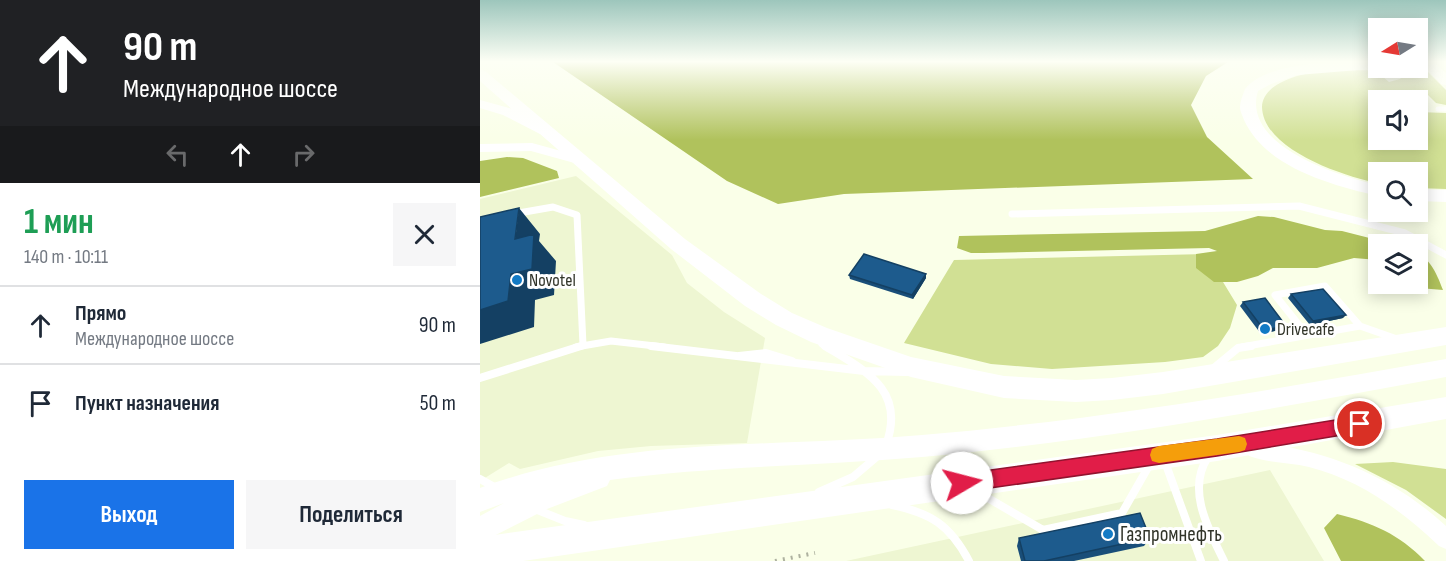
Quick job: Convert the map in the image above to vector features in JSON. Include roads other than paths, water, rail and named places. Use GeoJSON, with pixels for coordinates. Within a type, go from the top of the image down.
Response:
{"type":"FeatureCollection","features":[{"type":"Feature","properties":{"kind":"main road"},"geometry":{"type":"LineString","coordinates":[[496,88],[678,244],[753,300],[784,319],[874,355],[936,373],[1004,387],[1076,391],[1122,388],[1446,336]]}},
{"type":"Feature","properties":{"kind":"main road"},"geometry":{"type":"LineString","coordinates":[[1253,88],[1247,109],[1254,125],[1267,140],[1292,158],[1323,174],[1368,187]]}},
{"type":"Feature","properties":{"kind":"main road"},"geometry":{"type":"LineString","coordinates":[[1428,195],[1446,196]]}},
{"type":"Feature","properties":{"kind":"main road"},"geometry":{"type":"LineString","coordinates":[[481,547],[630,531],[867,499],[962,483],[1217,448],[1446,408]]}},
{"type":"Feature","properties":{"kind":"street"},"geometry":{"type":"LineString","coordinates":[[481,104],[522,118],[546,132]]}},
{"type":"Feature","properties":{"kind":"street"},"geometry":{"type":"LineString","coordinates":[[480,148],[532,147],[578,160]]}},
{"type":"Feature","properties":{"kind":"street"},"geometry":{"type":"LineString","coordinates":[[480,500],[569,474],[674,461],[972,441],[1095,427],[1254,403],[1446,368]]}},
{"type":"Feature","properties":{"kind":"street"},"geometry":{"type":"LineString","coordinates":[[1217,448],[1278,452],[1314,458],[1347,470],[1410,507],[1446,539]]}},
{"type":"Feature","properties":{"kind":"street"},"geometry":{"type":"LineString","coordinates":[[481,547],[505,515],[551,494],[606,476],[674,461]]}},
{"type":"Feature","properties":{"kind":"lane"},"geometry":{"type":"LineString","coordinates":[[1438,109],[1446,109]]}},
{"type":"Feature","properties":{"kind":"lane"},"geometry":{"type":"LineString","coordinates":[[500,217],[552,205],[567,208],[577,215],[583,345]]}},
{"type":"Feature","properties":{"kind":"lane"},"geometry":{"type":"LineString","coordinates":[[1012,214],[1299,206],[1405,233],[1446,255]]}},
{"type":"Feature","properties":{"kind":"lane"},"geometry":{"type":"LineString","coordinates":[[1307,335],[1275,295],[1325,286],[1360,326]]}},
{"type":"Feature","properties":{"kind":"lane"},"geometry":{"type":"LineString","coordinates":[[763,512],[832,488],[853,477],[885,448],[892,434],[892,406],[887,394],[878,383],[864,371],[784,319]]}},
{"type":"Feature","properties":{"kind":"lane"},"geometry":{"type":"LineString","coordinates":[[1204,376],[1238,348],[1360,326],[1407,342]]}},
{"type":"Feature","properties":{"kind":"lane"},"geometry":{"type":"LineString","coordinates":[[480,378],[583,345],[611,341],[864,371],[936,373]]}},
{"type":"Feature","properties":{"kind":"lane"},"geometry":{"type":"LineString","coordinates":[[1217,448],[1203,462],[1199,478],[1199,500],[1224,561]]}},
{"type":"Feature","properties":{"kind":"lane"},"geometry":{"type":"LineString","coordinates":[[962,483],[1043,530],[1122,513],[1158,455]]}},
{"type":"Feature","properties":{"kind":"lane"},"geometry":{"type":"LineString","coordinates":[[1158,455],[1201,561]]}},
{"type":"Feature","properties":{"kind":"lane"},"geometry":{"type":"LineString","coordinates":[[480,479],[537,511],[565,521],[596,528],[630,531]]}},
{"type":"Feature","properties":{"kind":"lane"},"geometry":{"type":"LineString","coordinates":[[480,490],[506,494]]}},
{"type":"Feature","properties":{"kind":"lane"},"geometry":{"type":"LineString","coordinates":[[867,499],[920,511],[944,527],[963,548],[969,561]]}},
{"type":"Feature","properties":{"kind":"place","name":"Novotel"},"geometry":{"type":"Point","coordinates":[517,280]}},
{"type":"Feature","properties":{"kind":"place","name":"Drivecafe"},"geometry":{"type":"Point","coordinates":[1265,329]}},
{"type":"Feature","properties":{"kind":"place","name":"Газпромнефть"},"geometry":{"type":"Point","coordinates":[1108,534]}}]}
